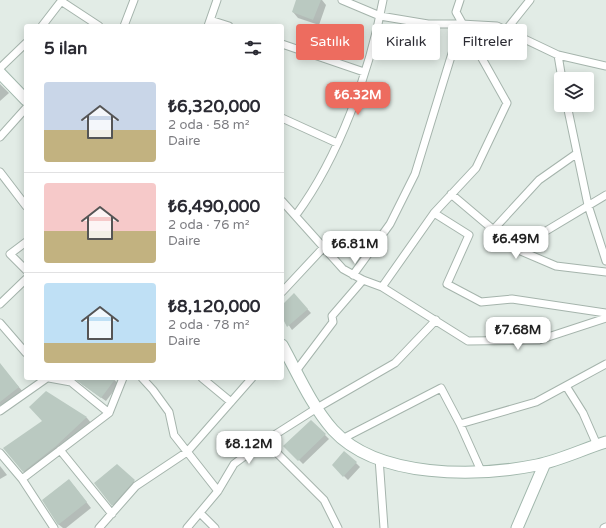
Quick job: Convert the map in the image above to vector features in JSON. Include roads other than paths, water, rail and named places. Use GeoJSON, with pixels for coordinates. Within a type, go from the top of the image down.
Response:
{"type":"FeatureCollection","features":[{"type":"Feature","properties":{"kind":"street"},"geometry":{"type":"LineString","coordinates":[[125,24],[134,0]]}},
{"type":"Feature","properties":{"kind":"street"},"geometry":{"type":"LineString","coordinates":[[209,23],[217,0]]}},
{"type":"Feature","properties":{"kind":"street"},"geometry":{"type":"LineString","coordinates":[[342,0],[380,16],[428,24],[448,24]]}},
{"type":"Feature","properties":{"kind":"street"},"geometry":{"type":"LineString","coordinates":[[296,215],[311,194],[337,143],[364,72],[383,0]]}},
{"type":"Feature","properties":{"kind":"street"},"geometry":{"type":"LineString","coordinates":[[460,0],[456,12],[461,24]]}},
{"type":"Feature","properties":{"kind":"street"},"geometry":{"type":"LineString","coordinates":[[511,24],[530,0]]}},
{"type":"Feature","properties":{"kind":"street"},"geometry":{"type":"LineString","coordinates":[[44,24],[61,1],[96,24]]}},
{"type":"Feature","properties":{"kind":"street"},"geometry":{"type":"LineString","coordinates":[[527,40],[558,55],[606,66]]}},
{"type":"Feature","properties":{"kind":"street"},"geometry":{"type":"LineString","coordinates":[[0,68],[24,45]]}},
{"type":"Feature","properties":{"kind":"street"},"geometry":{"type":"LineString","coordinates":[[284,45],[364,72]]}},
{"type":"Feature","properties":{"kind":"street"},"geometry":{"type":"LineString","coordinates":[[558,55],[561,72]]}},
{"type":"Feature","properties":{"kind":"street"},"geometry":{"type":"LineString","coordinates":[[353,275],[390,224],[415,174],[450,60]]}},
{"type":"Feature","properties":{"kind":"street"},"geometry":{"type":"LineString","coordinates":[[382,287],[434,213],[476,168],[507,103],[482,60]]}},
{"type":"Feature","properties":{"kind":"street"},"geometry":{"type":"LineString","coordinates":[[0,73],[24,98]]}},
{"type":"Feature","properties":{"kind":"street"},"geometry":{"type":"LineString","coordinates":[[0,137],[24,110]]}},
{"type":"Feature","properties":{"kind":"street"},"geometry":{"type":"LineString","coordinates":[[568,112],[588,205],[606,261]]}},
{"type":"Feature","properties":{"kind":"street"},"geometry":{"type":"LineString","coordinates":[[284,119],[337,143]]}},
{"type":"Feature","properties":{"kind":"street"},"geometry":{"type":"LineString","coordinates":[[493,230],[539,180],[576,154]]}},
{"type":"Feature","properties":{"kind":"street"},"geometry":{"type":"LineString","coordinates":[[0,172],[24,203]]}},
{"type":"Feature","properties":{"kind":"street"},"geometry":{"type":"LineString","coordinates":[[451,194],[516,249],[556,266],[606,272]]}},
{"type":"Feature","properties":{"kind":"street"},"geometry":{"type":"LineString","coordinates":[[516,249],[606,195]]}},
{"type":"Feature","properties":{"kind":"street"},"geometry":{"type":"LineString","coordinates":[[284,205],[296,215],[343,269],[363,280],[382,287],[468,341],[498,342],[539,340],[606,318]]}},
{"type":"Feature","properties":{"kind":"street"},"geometry":{"type":"LineString","coordinates":[[434,213],[469,235],[447,284],[481,302],[512,299],[606,313]]}},
{"type":"Feature","properties":{"kind":"street"},"geometry":{"type":"LineString","coordinates":[[24,244],[10,254],[24,268]]}},
{"type":"Feature","properties":{"kind":"street"},"geometry":{"type":"LineString","coordinates":[[284,290],[324,247]]}},
{"type":"Feature","properties":{"kind":"street"},"geometry":{"type":"LineString","coordinates":[[296,371],[333,322],[332,316],[363,280]]}},
{"type":"Feature","properties":{"kind":"street"},"geometry":{"type":"LineString","coordinates":[[0,304],[24,281]]}},
{"type":"Feature","properties":{"kind":"street"},"geometry":{"type":"LineString","coordinates":[[187,528],[218,491],[234,464],[265,441],[317,408],[395,363],[436,320]]}},
{"type":"Feature","properties":{"kind":"street"},"geometry":{"type":"LineString","coordinates":[[0,323],[24,351]]}},
{"type":"Feature","properties":{"kind":"street"},"geometry":{"type":"LineString","coordinates":[[284,349],[317,408],[342,439],[360,452],[421,468],[482,473],[545,463],[601,443],[566,386]]}},
{"type":"Feature","properties":{"kind":"street"},"geometry":{"type":"LineString","coordinates":[[460,424],[536,402],[606,364]]}},
{"type":"Feature","properties":{"kind":"street"},"geometry":{"type":"LineString","coordinates":[[0,411],[45,380]]}},
{"type":"Feature","properties":{"kind":"street"},"geometry":{"type":"LineString","coordinates":[[72,380],[109,413]]}},
{"type":"Feature","properties":{"kind":"street"},"geometry":{"type":"LineString","coordinates":[[22,480],[109,413],[122,380]]}},
{"type":"Feature","properties":{"kind":"street"},"geometry":{"type":"LineString","coordinates":[[144,380],[154,390],[169,412],[174,435],[218,491]]}},
{"type":"Feature","properties":{"kind":"street"},"geometry":{"type":"LineString","coordinates":[[204,380],[231,402]]}},
{"type":"Feature","properties":{"kind":"street"},"geometry":{"type":"LineString","coordinates":[[99,528],[136,486],[187,452],[250,380]]}},
{"type":"Feature","properties":{"kind":"street"},"geometry":{"type":"LineString","coordinates":[[342,439],[441,388],[460,424],[482,473]]}},
{"type":"Feature","properties":{"kind":"street"},"geometry":{"type":"LineString","coordinates":[[265,441],[324,500],[338,528]]}},
{"type":"Feature","properties":{"kind":"street"},"geometry":{"type":"LineString","coordinates":[[60,450],[112,514]]}},
{"type":"Feature","properties":{"kind":"street"},"geometry":{"type":"LineString","coordinates":[[0,453],[22,480],[54,528]]}},
{"type":"Feature","properties":{"kind":"street"},"geometry":{"type":"LineString","coordinates":[[379,458],[384,528]]}},
{"type":"Feature","properties":{"kind":"street"},"geometry":{"type":"LineString","coordinates":[[517,528],[545,463]]}},
{"type":"Feature","properties":{"kind":"street"},"geometry":{"type":"LineString","coordinates":[[200,513],[215,528]]}}]}
